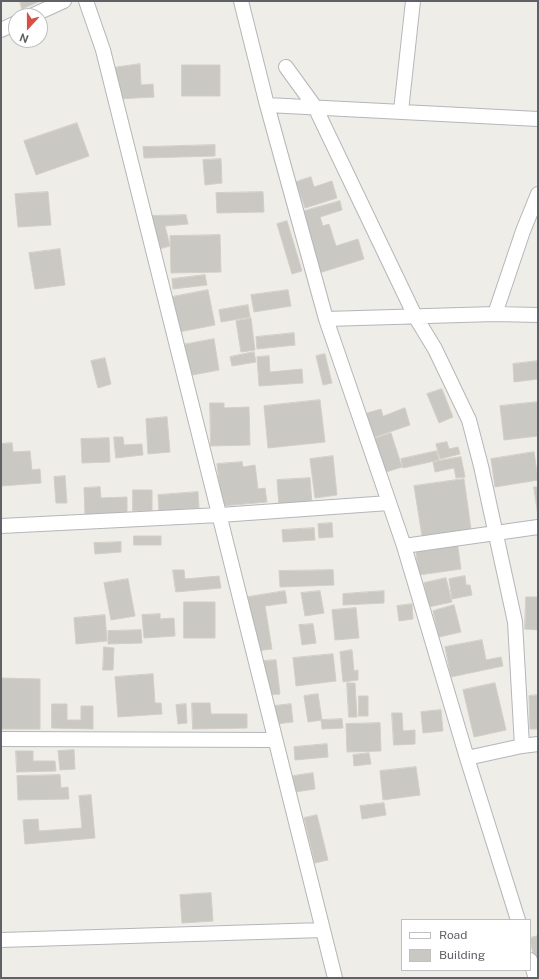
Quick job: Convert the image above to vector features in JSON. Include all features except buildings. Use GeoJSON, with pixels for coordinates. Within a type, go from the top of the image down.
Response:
{"type":"FeatureCollection","features":[{"type":"Feature","properties":{"kind":"street"},"geometry":{"type":"LineString","coordinates":[[48,8],[64,1]]}},
{"type":"Feature","properties":{"kind":"street"},"geometry":{"type":"LineString","coordinates":[[86,1],[102,50],[220,515],[335,978]]}},
{"type":"Feature","properties":{"kind":"street"},"geometry":{"type":"LineString","coordinates":[[241,1],[267,105],[326,319],[404,546],[467,758],[518,919]]}},
{"type":"Feature","properties":{"kind":"street"},"geometry":{"type":"LineString","coordinates":[[401,111],[413,1]]}},
{"type":"Feature","properties":{"kind":"street"},"geometry":{"type":"LineString","coordinates":[[286,67],[315,107],[415,316],[434,349],[469,420],[481,466],[515,622],[522,746]]}},
{"type":"Feature","properties":{"kind":"street"},"geometry":{"type":"LineString","coordinates":[[267,105],[538,119]]}},
{"type":"Feature","properties":{"kind":"street"},"geometry":{"type":"LineString","coordinates":[[495,314],[523,231],[538,194]]}},
{"type":"Feature","properties":{"kind":"street"},"geometry":{"type":"LineString","coordinates":[[326,319],[495,314],[538,315]]}},
{"type":"Feature","properties":{"kind":"street"},"geometry":{"type":"LineString","coordinates":[[1,526],[220,515],[389,503]]}},
{"type":"Feature","properties":{"kind":"street"},"geometry":{"type":"LineString","coordinates":[[404,546],[538,527]]}},
{"type":"Feature","properties":{"kind":"street"},"geometry":{"type":"LineString","coordinates":[[1,739],[275,740]]}},
{"type":"Feature","properties":{"kind":"street"},"geometry":{"type":"LineString","coordinates":[[467,758],[538,744]]}},
{"type":"Feature","properties":{"kind":"street"},"geometry":{"type":"LineString","coordinates":[[1,940],[323,930]]}},
{"type":"Feature","properties":{"kind":"street"},"geometry":{"type":"LineString","coordinates":[[531,963],[536,978]]}}]}
